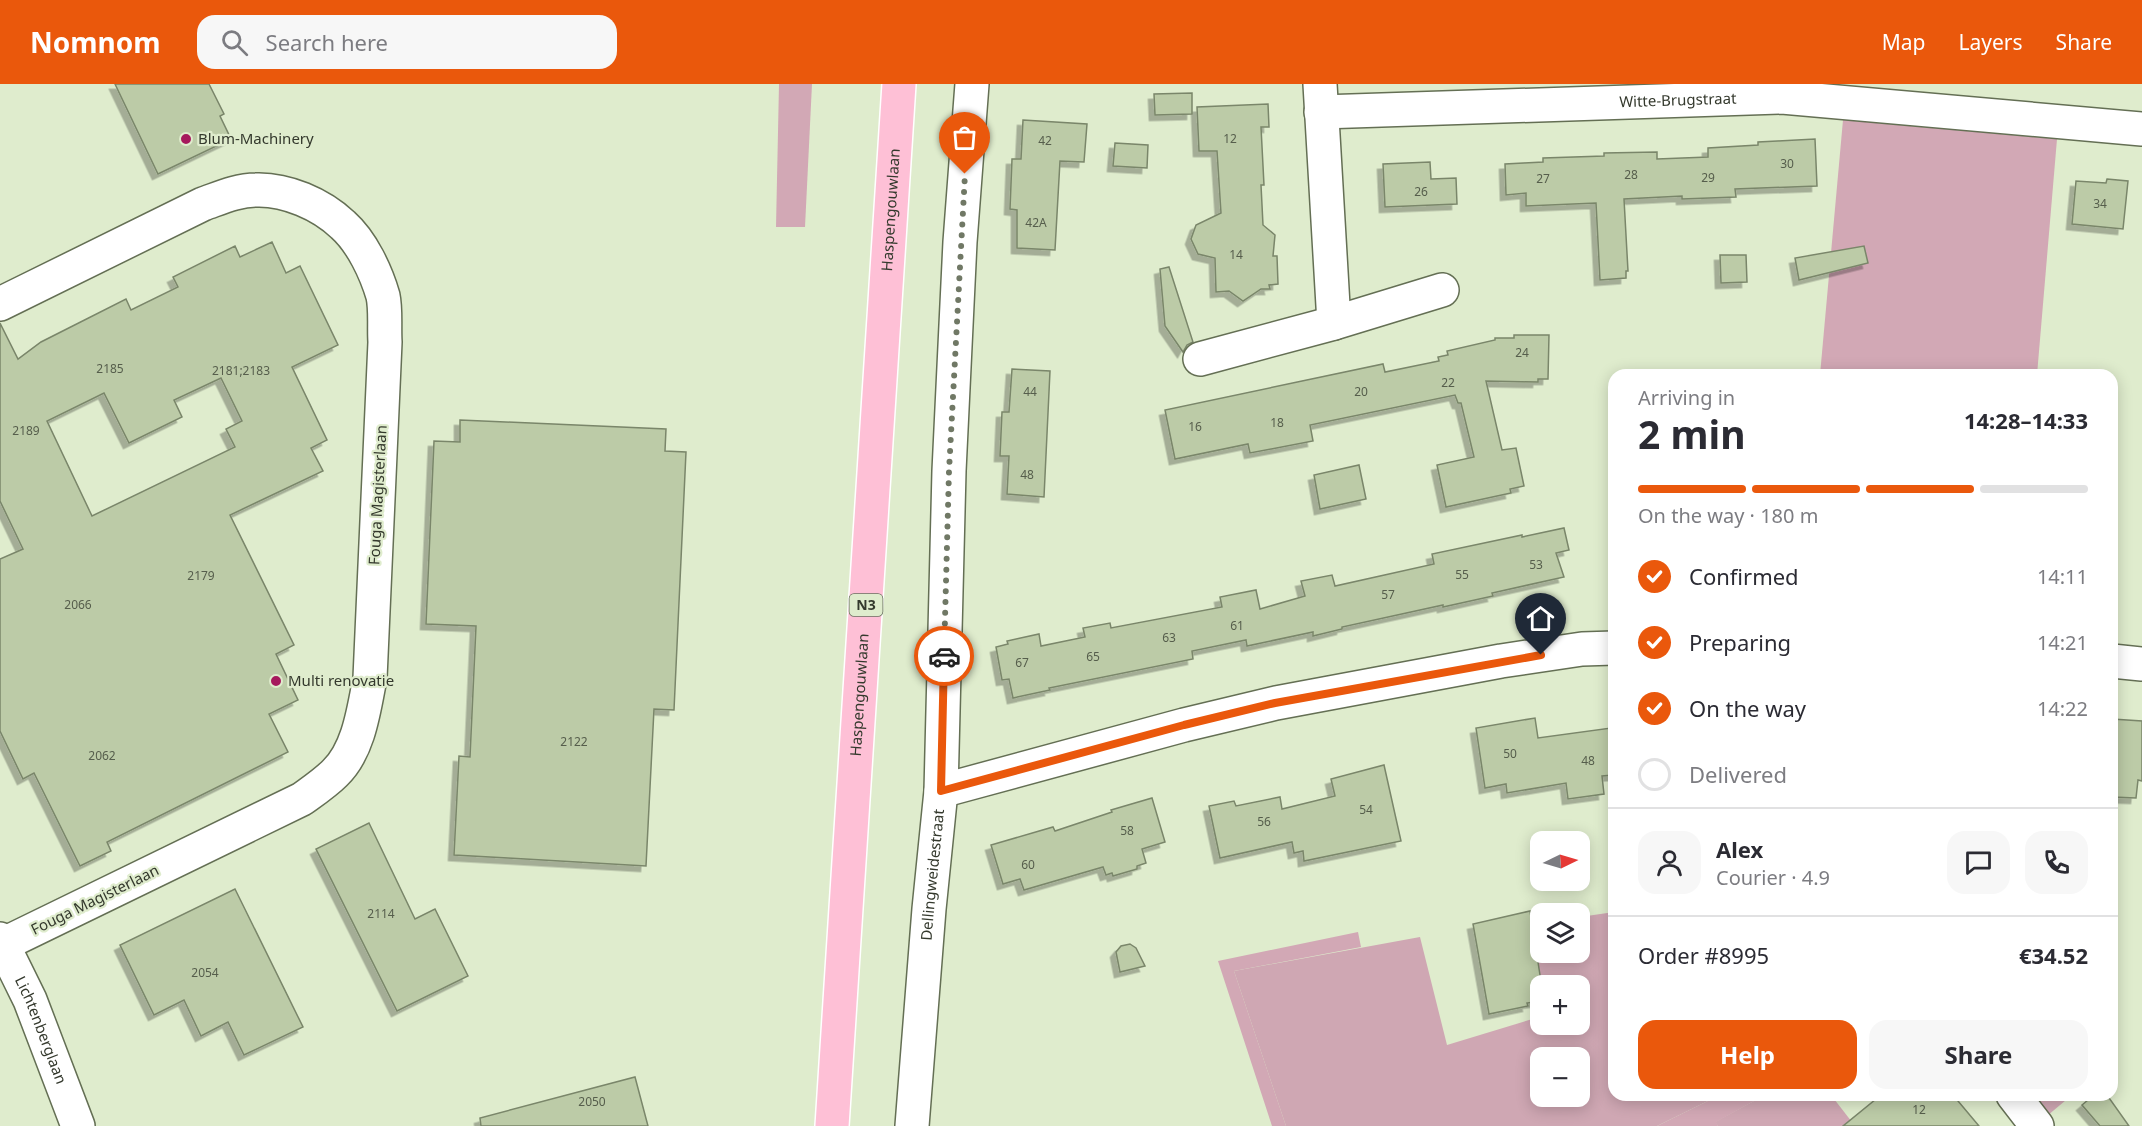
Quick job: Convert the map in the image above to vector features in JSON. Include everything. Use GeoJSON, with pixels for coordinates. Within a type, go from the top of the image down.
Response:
{"type":"FeatureCollection","features":[{"type":"Feature","properties":{"kind":"main road","name":"Haspengouwlaan"},"geometry":{"type":"LineString","coordinates":[[832,1126],[899,84]]}},
{"type":"Feature","properties":{"kind":"street","name":"Dellingweidestraat"},"geometry":{"type":"LineString","coordinates":[[912,1126],[941,791],[949,471],[960,242],[972,84]]}},
{"type":"Feature","properties":{"kind":"street","name":"Witte-Brugstraat"},"geometry":{"type":"LineString","coordinates":[[1334,323],[1320,98],[1782,91],[2142,129]]}},
{"type":"Feature","properties":{"kind":"street","name":"Fouga Magisterlaan"},"geometry":{"type":"LineString","coordinates":[[0,304],[203,204],[228,194],[255,190],[288,195],[318,207],[344,225],[366,254],[383,298],[385,342],[370,678],[361,719],[345,760],[336,773],[302,799],[2,942]]}},
{"type":"Feature","properties":{"kind":"street"},"geometry":{"type":"LineString","coordinates":[[1200,358],[1334,323],[1442,290]]}},
{"type":"Feature","properties":{"kind":"street"},"geometry":{"type":"LineString","coordinates":[[941,791],[1184,725],[1275,703],[1501,661],[1582,649],[1608,648]]}},
{"type":"Feature","properties":{"kind":"street"},"geometry":{"type":"LineString","coordinates":[[2118,662],[2142,664]]}},
{"type":"Feature","properties":{"kind":"street","name":"Lichtenberglaan"},"geometry":{"type":"LineString","coordinates":[[2,942],[30,1000],[78,1126]]}},
{"type":"Feature","properties":{"kind":"street"},"geometry":{"type":"LineString","coordinates":[[2018,1101],[2037,1126]]}},
{"type":"Feature","properties":{"kind":"shaded area"},"geometry":{"type":"Polygon","coordinates":[[[779,84],[812,84],[805,227],[776,227],[779,84]]]}},
{"type":"Feature","properties":{"kind":"shaded area"},"geometry":{"type":"Polygon","coordinates":[[[1843,120],[2057,139],[2038,369],[1821,369],[1843,120]]]}},
{"type":"Feature","properties":{"kind":"shaded area"},"geometry":{"type":"Polygon","coordinates":[[[1608,913],[1608,1101],[1708,1101],[1657,1126],[1286,1126],[1234,971],[1420,937],[1447,1045],[1530,1020],[1530,1035],[1590,1035],[1590,975],[1532,975],[1530,963],[1590,963],[1590,916],[1608,913]]]}},
{"type":"Feature","properties":{"kind":"shaded area"},"geometry":{"type":"Polygon","coordinates":[[[1530,925],[1530,962],[1524,926],[1530,925]]]}},
{"type":"Feature","properties":{"kind":"shaded area"},"geometry":{"type":"Polygon","coordinates":[[[1358,932],[1361,947],[1234,971],[1286,1126],[1272,1126],[1218,961],[1358,932]]]}},
{"type":"Feature","properties":{"kind":"shaded area"},"geometry":{"type":"Polygon","coordinates":[[[1708,1101],[1754,1101],[1716,1122],[1718,1126],[1657,1126],[1708,1101]]]}},
{"type":"Feature","properties":{"kind":"shaded area"},"geometry":{"type":"Polygon","coordinates":[[[1754,1101],[1836,1101],[1855,1126],[1718,1126],[1715,1122],[1754,1101]]]}},
{"type":"Feature","properties":{"kind":"shaded area"},"geometry":{"type":"Polygon","coordinates":[[[2035,1101],[2065,1101],[2047,1116],[2035,1101]]]}},
{"type":"Feature","properties":{"kind":"building"},"geometry":{"type":"Polygon","coordinates":[[[115,84],[209,84],[224,114],[220,116],[231,139],[158,174],[115,84]]]}},
{"type":"Feature","properties":{"kind":"building"},"geometry":{"type":"Polygon","coordinates":[[[1192,93],[1192,114],[1155,115],[1154,94],[1192,93]]]}},
{"type":"Feature","properties":{"kind":"building"},"geometry":{"type":"Polygon","coordinates":[[[1268,104],[1269,127],[1261,127],[1264,185],[1261,185],[1263,225],[1275,235],[1273,256],[1277,256],[1278,284],[1269,285],[1270,289],[1261,289],[1243,301],[1229,291],[1216,292],[1215,258],[1198,254],[1191,239],[1196,225],[1221,213],[1217,151],[1199,151],[1197,107],[1268,104]]]}},
{"type":"Feature","properties":{"kind":"building"},"geometry":{"type":"Polygon","coordinates":[[[1023,120],[1087,124],[1084,162],[1060,161],[1055,250],[1017,248],[1017,210],[1010,209],[1012,159],[1021,159],[1023,120]]]}},
{"type":"Feature","properties":{"kind":"building"},"geometry":{"type":"Polygon","coordinates":[[[1815,139],[1817,186],[1735,189],[1736,197],[1682,199],[1682,196],[1624,199],[1628,271],[1626,271],[1626,278],[1600,280],[1596,203],[1526,206],[1526,193],[1506,195],[1505,164],[1543,162],[1543,158],[1604,156],[1604,153],[1657,152],[1657,159],[1708,157],[1708,148],[1815,139]]]}},
{"type":"Feature","properties":{"kind":"building"},"geometry":{"type":"Polygon","coordinates":[[[1115,143],[1148,145],[1147,168],[1113,166],[1115,143]]]}},
{"type":"Feature","properties":{"kind":"building"},"geometry":{"type":"Polygon","coordinates":[[[1430,162],[1431,179],[1456,178],[1457,204],[1385,207],[1383,164],[1430,162]]]}},
{"type":"Feature","properties":{"kind":"building"},"geometry":{"type":"Polygon","coordinates":[[[2107,179],[2128,181],[2123,229],[2072,224],[2076,181],[2106,183],[2107,179]]]}},
{"type":"Feature","properties":{"kind":"building"},"geometry":{"type":"Polygon","coordinates":[[[272,242],[286,273],[300,266],[338,345],[292,367],[327,440],[311,448],[323,471],[230,515],[294,645],[276,654],[298,700],[269,714],[288,752],[107,842],[111,851],[80,866],[34,773],[23,779],[0,731],[0,559],[23,549],[0,501],[0,323],[18,359],[41,342],[126,299],[131,310],[178,287],[173,277],[235,246],[240,257],[272,242]],[[221,378],[174,400],[182,417],[129,443],[104,393],[47,421],[92,516],[235,447],[226,429],[242,421],[221,378]]]}},
{"type":"Feature","properties":{"kind":"building"},"geometry":{"type":"Polygon","coordinates":[[[1864,246],[1868,263],[1799,280],[1795,258],[1864,246]]]}},
{"type":"Feature","properties":{"kind":"building"},"geometry":{"type":"Polygon","coordinates":[[[1720,255],[1746,255],[1747,282],[1721,283],[1720,255]]]}},
{"type":"Feature","properties":{"kind":"building"},"geometry":{"type":"Polygon","coordinates":[[[1169,267],[1193,342],[1187,345],[1183,352],[1165,326],[1160,269],[1169,267]]]}},
{"type":"Feature","properties":{"kind":"building"},"geometry":{"type":"Polygon","coordinates":[[[1514,335],[1549,335],[1548,379],[1538,379],[1538,382],[1486,381],[1502,450],[1516,448],[1524,486],[1510,489],[1511,493],[1446,507],[1437,465],[1474,457],[1461,403],[1458,403],[1455,395],[1310,425],[1313,441],[1250,453],[1248,444],[1175,459],[1165,410],[1383,364],[1385,372],[1439,361],[1438,357],[1448,355],[1447,351],[1495,340],[1495,338],[1514,338],[1514,335]]]}},
{"type":"Feature","properties":{"kind":"building"},"geometry":{"type":"Polygon","coordinates":[[[1012,369],[1050,371],[1044,497],[1007,494],[1009,456],[1000,456],[1002,412],[1009,412],[1012,369]]]}},
{"type":"Feature","properties":{"kind":"building"},"geometry":{"type":"Polygon","coordinates":[[[460,420],[666,429],[665,451],[686,452],[674,710],[654,709],[646,866],[454,855],[459,756],[470,757],[476,626],[426,624],[434,441],[460,442],[460,420]]]}},
{"type":"Feature","properties":{"kind":"building"},"geometry":{"type":"Polygon","coordinates":[[[1359,465],[1366,499],[1320,509],[1314,475],[1359,465]]]}},
{"type":"Feature","properties":{"kind":"building"},"geometry":{"type":"Polygon","coordinates":[[[1564,528],[1569,550],[1556,553],[1564,577],[1492,593],[1493,596],[1342,627],[1342,629],[1313,636],[1313,632],[1247,646],[1246,640],[1192,651],[1193,659],[1049,688],[1050,690],[1013,698],[1009,679],[1002,680],[996,647],[1008,644],[1007,641],[1039,634],[1041,646],[1085,637],[1083,628],[1110,623],[1111,628],[1222,607],[1220,597],[1256,590],[1260,609],[1305,596],[1301,581],[1332,575],[1335,586],[1434,564],[1432,554],[1564,528]]]}},
{"type":"Feature","properties":{"kind":"building"},"geometry":{"type":"Polygon","coordinates":[[[1535,718],[1538,738],[1608,728],[1608,776],[1602,776],[1604,794],[1568,799],[1566,783],[1507,793],[1506,784],[1485,788],[1476,728],[1535,718]]]}},
{"type":"Feature","properties":{"kind":"building"},"geometry":{"type":"Polygon","coordinates":[[[2118,719],[2142,721],[2142,781],[2138,780],[2136,798],[2118,797],[2118,719]]]}},
{"type":"Feature","properties":{"kind":"building"},"geometry":{"type":"Polygon","coordinates":[[[1384,765],[1401,841],[1304,861],[1303,851],[1294,853],[1292,842],[1220,858],[1209,806],[1234,801],[1236,806],[1280,797],[1282,809],[1335,796],[1331,779],[1384,765]]]}},
{"type":"Feature","properties":{"kind":"building"},"geometry":{"type":"Polygon","coordinates":[[[1152,798],[1165,842],[1142,849],[1146,863],[1137,866],[1137,869],[1113,876],[1112,873],[1106,875],[1103,867],[1024,890],[1020,879],[1003,884],[991,845],[1053,827],[1055,831],[1112,812],[1111,810],[1152,798]]]}},
{"type":"Feature","properties":{"kind":"building"},"geometry":{"type":"Polygon","coordinates":[[[369,823],[415,919],[435,909],[468,976],[397,1011],[316,849],[369,823]]]}},
{"type":"Feature","properties":{"kind":"building"},"geometry":{"type":"Polygon","coordinates":[[[235,889],[303,1027],[244,1055],[228,1022],[201,1036],[184,1000],[154,1015],[120,945],[235,889]]]}},
{"type":"Feature","properties":{"kind":"building"},"geometry":{"type":"Polygon","coordinates":[[[1530,911],[1530,963],[1538,963],[1540,975],[1530,975],[1528,1006],[1489,1014],[1473,924],[1530,911]]]}},
{"type":"Feature","properties":{"kind":"building"},"geometry":{"type":"Polygon","coordinates":[[[1130,944],[1136,948],[1145,966],[1120,972],[1116,952],[1121,946],[1130,944]]]}},
{"type":"Feature","properties":{"kind":"building"},"geometry":{"type":"Polygon","coordinates":[[[635,1077],[648,1126],[481,1126],[480,1118],[635,1077]]]}},
{"type":"Feature","properties":{"kind":"building"},"geometry":{"type":"Polygon","coordinates":[[[1874,1101],[1958,1101],[1979,1126],[1843,1126],[1874,1101]]]}},
{"type":"Feature","properties":{"kind":"building"},"geometry":{"type":"Polygon","coordinates":[[[2087,1101],[2111,1101],[2129,1126],[2100,1126],[2082,1105],[2087,1101]]]}},
{"type":"Feature","properties":{"kind":"way so far"},"geometry":{"type":"LineString","coordinates":[[944,656],[949,471],[965,174]]}},
{"type":"Feature","properties":{"kind":"place","name":"Blum-Machinery"},"geometry":{"type":"Point","coordinates":[186,139]}},
{"type":"Feature","properties":{"kind":"place","name":"Multi renovatie"},"geometry":{"type":"Point","coordinates":[276,681]}},
{"type":"Feature","properties":{"kind":"route"},"geometry":{"type":"LineString","coordinates":[[944,656],[941,791],[1184,725],[1275,703],[1541,655]]}}]}
